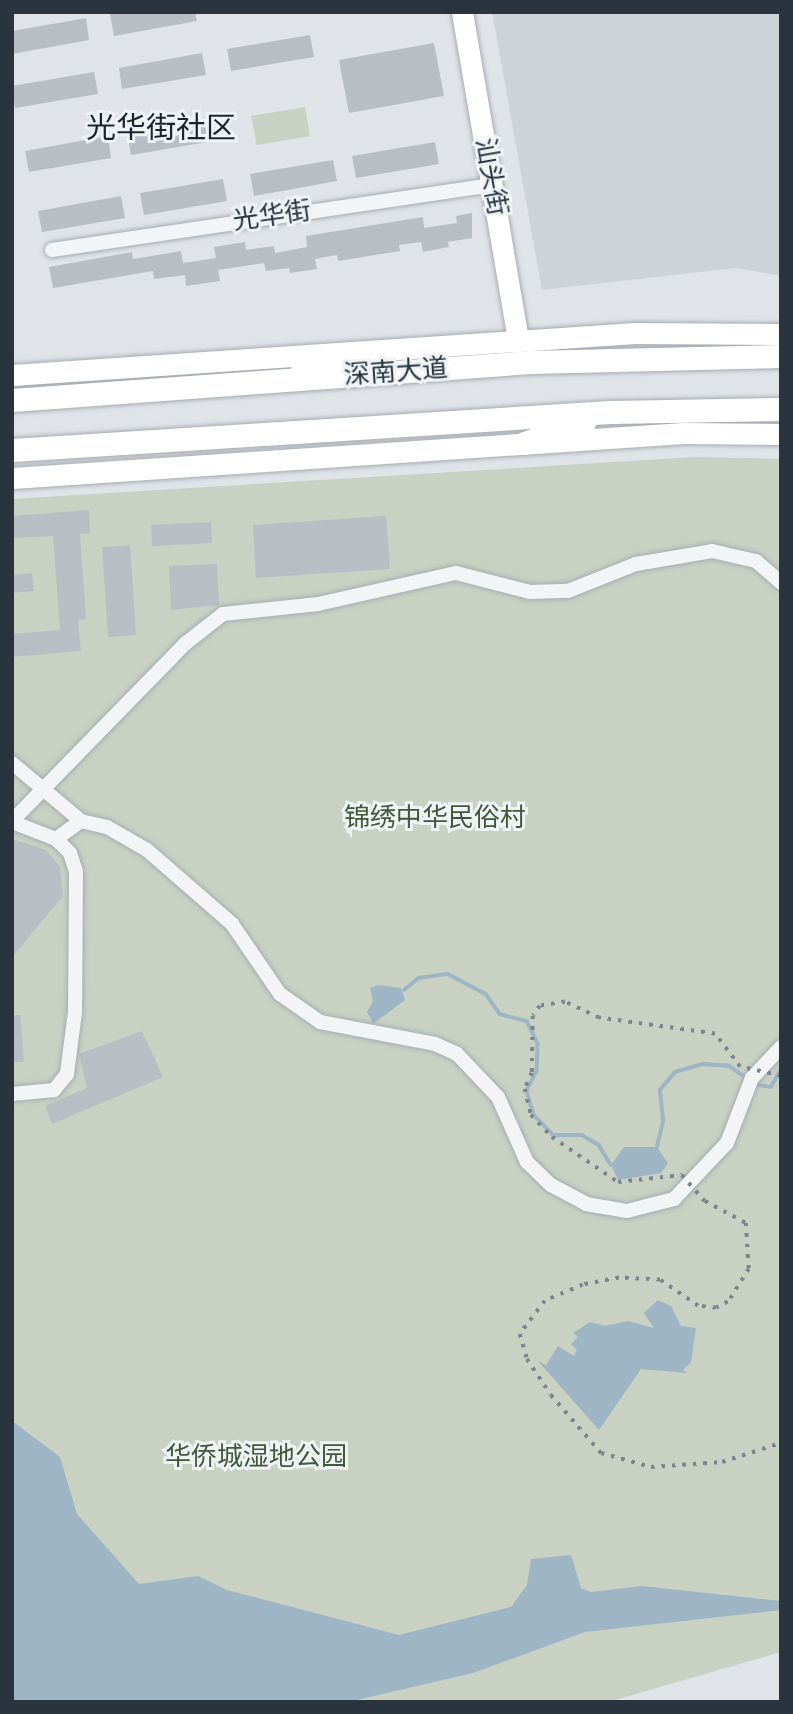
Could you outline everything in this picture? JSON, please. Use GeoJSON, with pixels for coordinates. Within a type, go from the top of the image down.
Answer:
{"type":"FeatureCollection","features":[{"type":"Feature","properties":{"kind":"main road","name":"汕头街"},"geometry":{"type":"LineString","coordinates":[[462,12],[518,341]]}},
{"type":"Feature","properties":{"kind":"main road"},"geometry":{"type":"LineString","coordinates":[[12,375],[635,333],[781,334]]}},
{"type":"Feature","properties":{"kind":"main road"},"geometry":{"type":"LineString","coordinates":[[264,383],[359,353]]}},
{"type":"Feature","properties":{"kind":"main road","name":"深南大道"},"geometry":{"type":"LineString","coordinates":[[12,400],[545,361],[781,356]]}},
{"type":"Feature","properties":{"kind":"main road","name":"深南大道"},"geometry":{"type":"LineString","coordinates":[[12,450],[610,412],[781,409]]}},
{"type":"Feature","properties":{"kind":"main road"},"geometry":{"type":"LineString","coordinates":[[524,443],[610,412]]}},
{"type":"Feature","properties":{"kind":"main road"},"geometry":{"type":"LineString","coordinates":[[12,478],[683,433],[781,434]]}},
{"type":"Feature","properties":{"kind":"street","name":"光华街"},"geometry":{"type":"LineString","coordinates":[[52,250],[492,185]]}},
{"type":"Feature","properties":{"kind":"street"},"geometry":{"type":"LineString","coordinates":[[12,1094],[54,1090],[66,1074],[75,1012],[76,872],[70,853],[56,839],[12,822],[44,793],[186,643],[223,614],[318,604],[456,573],[530,592],[568,591],[636,564],[712,551],[756,561],[781,583]]}},
{"type":"Feature","properties":{"kind":"street"},"geometry":{"type":"LineString","coordinates":[[12,764],[81,821],[136,842],[218,910],[268,981],[299,1010],[341,1028],[398,1035],[457,1054],[498,1097],[527,1162],[551,1185],[586,1204],[627,1211],[674,1199],[727,1143],[750,1082],[781,1047]]}},
{"type":"Feature","properties":{"kind":"street"},"geometry":{"type":"LineString","coordinates":[[56,839],[81,821]]}},
{"type":"Feature","properties":{"kind":"shaded area"},"geometry":{"type":"Polygon","coordinates":[[[492,12],[781,12],[781,276],[736,268],[542,290],[492,12]]]}},
{"type":"Feature","properties":{"kind":"green space"},"geometry":{"type":"Polygon","coordinates":[[[305,107],[310,136],[257,145],[251,116],[305,107]]]}},
{"type":"Feature","properties":{"kind":"green space","name":"锦绣中华民俗村"},"geometry":{"type":"Polygon","coordinates":[[[695,457],[781,459],[781,1652],[608,1702],[12,1702],[12,499],[695,457]]]}},
{"type":"Feature","properties":{"kind":"water"},"geometry":{"type":"Polygon","coordinates":[[[378,985],[401,988],[405,1000],[373,1024],[367,1012],[373,1001],[370,988],[378,985]]]}},
{"type":"Feature","properties":{"kind":"water"},"geometry":{"type":"Polygon","coordinates":[[[624,1147],[657,1147],[668,1163],[661,1173],[618,1180],[611,1165],[624,1147]]]}},
{"type":"Feature","properties":{"kind":"water"},"geometry":{"type":"Polygon","coordinates":[[[658,1300],[671,1306],[681,1326],[696,1328],[691,1362],[683,1370],[687,1373],[641,1369],[599,1430],[538,1361],[546,1365],[558,1346],[574,1356],[577,1350],[571,1344],[578,1337],[573,1333],[590,1322],[605,1326],[628,1321],[654,1328],[644,1313],[658,1300]]]}},
{"type":"Feature","properties":{"kind":"water"},"geometry":{"type":"Polygon","coordinates":[[[12,1421],[60,1457],[77,1514],[139,1584],[198,1576],[227,1590],[399,1635],[511,1607],[527,1585],[531,1559],[571,1555],[581,1588],[591,1592],[642,1586],[781,1601],[781,1610],[585,1632],[473,1673],[348,1702],[12,1702],[12,1421]]]}},
{"type":"Feature","properties":{"kind":"building"},"geometry":{"type":"Polygon","coordinates":[[[195,12],[197,21],[114,36],[110,14],[195,12]]]}},
{"type":"Feature","properties":{"kind":"building"},"geometry":{"type":"Polygon","coordinates":[[[86,18],[89,40],[12,54],[12,31],[86,18]]]}},
{"type":"Feature","properties":{"kind":"building"},"geometry":{"type":"Polygon","coordinates":[[[310,35],[314,57],[231,71],[227,49],[310,35]]]}},
{"type":"Feature","properties":{"kind":"building"},"geometry":{"type":"Polygon","coordinates":[[[434,43],[444,96],[349,113],[339,60],[434,43]]]}},
{"type":"Feature","properties":{"kind":"building"},"geometry":{"type":"Polygon","coordinates":[[[202,53],[206,75],[122,89],[119,68],[202,53]]]}},
{"type":"Feature","properties":{"kind":"building"},"geometry":{"type":"Polygon","coordinates":[[[94,72],[98,94],[15,108],[12,86],[94,72]]]}},
{"type":"Feature","properties":{"kind":"building"},"geometry":{"type":"Polygon","coordinates":[[[210,119],[213,141],[131,155],[127,133],[210,119]]]}},
{"type":"Feature","properties":{"kind":"building"},"geometry":{"type":"Polygon","coordinates":[[[108,136],[111,158],[29,172],[25,151],[108,136]]]}},
{"type":"Feature","properties":{"kind":"building"},"geometry":{"type":"Polygon","coordinates":[[[435,142],[439,164],[356,178],[352,156],[435,142]]]}},
{"type":"Feature","properties":{"kind":"building"},"geometry":{"type":"Polygon","coordinates":[[[333,160],[337,181],[254,196],[250,174],[333,160]]]}},
{"type":"Feature","properties":{"kind":"building"},"geometry":{"type":"Polygon","coordinates":[[[223,179],[227,201],[144,215],[140,193],[223,179]]]}},
{"type":"Feature","properties":{"kind":"building"},"geometry":{"type":"Polygon","coordinates":[[[121,196],[125,218],[42,232],[38,211],[121,196]]]}},
{"type":"Feature","properties":{"kind":"building"},"geometry":{"type":"Polygon","coordinates":[[[472,213],[472,238],[448,242],[449,247],[423,252],[421,242],[399,245],[400,251],[338,261],[337,255],[315,259],[317,269],[290,273],[289,268],[266,271],[264,263],[218,270],[220,281],[186,286],[185,275],[154,279],[153,271],[53,288],[49,267],[132,252],[133,259],[181,251],[183,263],[216,258],[214,247],[245,242],[246,250],[274,246],[275,253],[307,247],[306,236],[423,217],[424,228],[457,223],[456,216],[472,213]]]}},
{"type":"Feature","properties":{"kind":"building"},"geometry":{"type":"Polygon","coordinates":[[[89,510],[90,533],[80,534],[86,619],[78,620],[81,651],[12,657],[12,634],[60,630],[53,536],[12,538],[12,516],[89,510]]]}},
{"type":"Feature","properties":{"kind":"building"},"geometry":{"type":"Polygon","coordinates":[[[386,516],[390,569],[256,578],[253,525],[386,516]]]}},
{"type":"Feature","properties":{"kind":"building"},"geometry":{"type":"Polygon","coordinates":[[[211,522],[212,543],[152,546],[151,525],[211,522]]]}},
{"type":"Feature","properties":{"kind":"building"},"geometry":{"type":"Polygon","coordinates":[[[130,545],[136,635],[108,637],[102,547],[130,545]]]}},
{"type":"Feature","properties":{"kind":"building"},"geometry":{"type":"Polygon","coordinates":[[[217,564],[219,605],[171,610],[169,566],[217,564]]]}},
{"type":"Feature","properties":{"kind":"building"},"geometry":{"type":"Polygon","coordinates":[[[32,573],[34,591],[12,593],[12,575],[32,573]]]}},
{"type":"Feature","properties":{"kind":"building"},"geometry":{"type":"Polygon","coordinates":[[[12,839],[46,850],[60,867],[63,896],[12,957],[12,839]]]}},
{"type":"Feature","properties":{"kind":"building"},"geometry":{"type":"Polygon","coordinates":[[[12,1015],[20,1015],[24,1062],[12,1062],[12,1015]]]}},
{"type":"Feature","properties":{"kind":"building"},"geometry":{"type":"Polygon","coordinates":[[[142,1031],[163,1077],[52,1124],[45,1106],[87,1088],[79,1054],[142,1031]]]}},
{"type":"Feature","properties":{"kind":"waterway"},"geometry":{"type":"LineString","coordinates":[[404,990],[419,978],[448,974],[486,994],[500,1014],[527,1021],[538,1044],[537,1071],[527,1091],[534,1115],[553,1135],[582,1135],[599,1145],[611,1165]]}},
{"type":"Feature","properties":{"kind":"waterway"},"geometry":{"type":"LineString","coordinates":[[657,1147],[663,1120],[660,1090],[675,1072],[703,1064],[729,1066],[748,1079]]}},
{"type":"Feature","properties":{"kind":"waterway"},"geometry":{"type":"LineString","coordinates":[[753,1084],[771,1087],[781,1070]]}},
{"type":"Feature","properties":{"kind":"railway"},"geometry":{"type":"LineString","coordinates":[[781,1076],[740,1067],[715,1034],[599,1018],[565,1002],[540,1006],[533,1016],[532,1073],[525,1089],[531,1115],[552,1137],[618,1182],[682,1175],[705,1201],[746,1223],[749,1269],[728,1302],[716,1308],[698,1306],[660,1280],[619,1278],[583,1285],[545,1301],[520,1334],[527,1359],[551,1395],[601,1453],[651,1467],[722,1462],[781,1443]]}},
{"type":"Feature","properties":{"kind":"district","name":"光华街社区"},"geometry":{"type":"Point","coordinates":[161,129]}},
{"type":"Feature","properties":{"kind":"park label","name":"华侨城湿地公园"},"geometry":{"type":"Point","coordinates":[256,1458]}}]}
